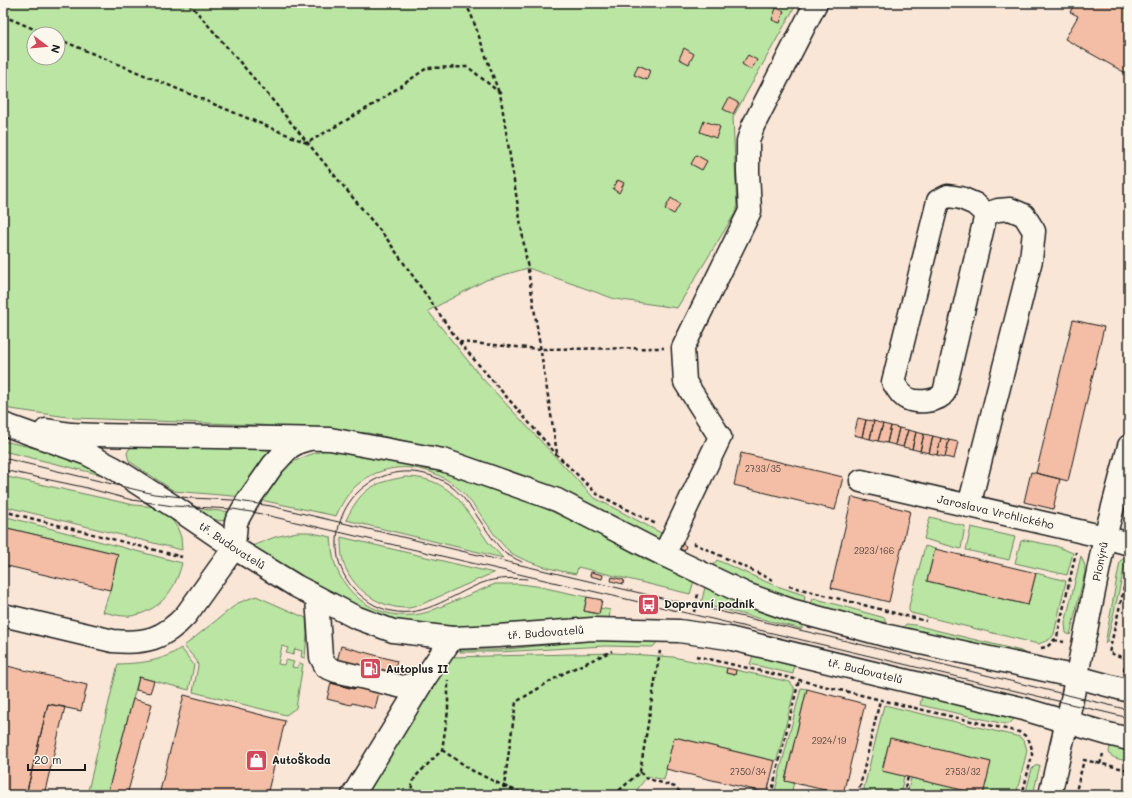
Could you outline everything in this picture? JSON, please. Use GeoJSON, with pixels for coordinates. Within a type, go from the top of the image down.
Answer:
{"type":"FeatureCollection","features":[{"type":"Feature","properties":{"kind":"street"},"geometry":{"type":"LineString","coordinates":[[664,555],[720,437],[685,382],[682,348],[750,211],[748,141],[753,126],[816,3]]}},
{"type":"Feature","properties":{"kind":"street"},"geometry":{"type":"LineString","coordinates":[[948,196],[961,198],[976,204],[986,214],[944,394],[942,397],[937,399],[923,402],[908,399],[900,393],[893,382],[938,201],[948,196]]}},
{"type":"Feature","properties":{"kind":"street"},"geometry":{"type":"LineString","coordinates":[[969,506],[1031,260],[1034,231],[1024,214],[1010,209],[998,210],[986,214]]}},
{"type":"Feature","properties":{"kind":"street","name":"tř. Budovatelů"},"geometry":{"type":"LineString","coordinates":[[3,424],[71,434],[330,439],[443,460],[557,500],[664,555],[746,594],[791,610],[884,635],[1076,677],[1129,692]]}},
{"type":"Feature","properties":{"kind":"street","name":"tř. Budovatelů"},"geometry":{"type":"LineString","coordinates":[[3,424],[87,454],[114,468],[234,548],[296,586],[355,617],[393,631],[452,638],[592,629],[679,631],[728,638],[1006,704],[1129,739]]}},
{"type":"Feature","properties":{"kind":"street"},"geometry":{"type":"LineString","coordinates":[[6,619],[113,640],[132,642],[152,639],[160,636],[178,624],[186,615],[234,548],[234,529],[236,522],[247,502],[273,466],[290,448],[299,442],[309,439]]}},
{"type":"Feature","properties":{"kind":"street","name":"Pionýrů"},"geometry":{"type":"LineString","coordinates":[[1050,795],[1067,722],[1105,537],[1129,446]]}},
{"type":"Feature","properties":{"kind":"street","name":"Jaroslava Vrchlického"},"geometry":{"type":"LineString","coordinates":[[861,481],[1105,537],[1129,544]]}},
{"type":"Feature","properties":{"kind":"street"},"geometry":{"type":"LineString","coordinates":[[317,598],[321,657],[326,667],[403,687],[423,681]]}},
{"type":"Feature","properties":{"kind":"street"},"geometry":{"type":"LineString","coordinates":[[353,795],[423,681],[452,638]]}},
{"type":"Feature","properties":{"kind":"path"},"geometry":{"type":"LineString","coordinates":[[189,3],[269,96],[387,239],[459,342],[557,455],[596,494],[713,553],[781,583]]}},
{"type":"Feature","properties":{"kind":"path"},"geometry":{"type":"LineString","coordinates":[[465,3],[471,14],[500,93],[557,455]]}},
{"type":"Feature","properties":{"kind":"path"},"geometry":{"type":"LineString","coordinates":[[3,16],[27,26]]}},
{"type":"Feature","properties":{"kind":"path"},"geometry":{"type":"LineString","coordinates":[[66,42],[308,143]]}},
{"type":"Feature","properties":{"kind":"path"},"geometry":{"type":"LineString","coordinates":[[308,143],[376,103],[427,68],[468,67],[500,93]]}},
{"type":"Feature","properties":{"kind":"path"},"geometry":{"type":"LineString","coordinates":[[459,342],[540,349],[682,348]]}},
{"type":"Feature","properties":{"kind":"path"},"geometry":{"type":"LineString","coordinates":[[3,511],[182,557]]}},
{"type":"Feature","properties":{"kind":"path"},"geometry":{"type":"LineString","coordinates":[[1038,648],[1047,647],[1057,637],[1077,550]]}},
{"type":"Feature","properties":{"kind":"path"},"geometry":{"type":"LineString","coordinates":[[1109,653],[1129,566]]}},
{"type":"Feature","properties":{"kind":"path"},"geometry":{"type":"LineString","coordinates":[[789,586],[933,623]]}},
{"type":"Feature","properties":{"kind":"path"},"geometry":{"type":"LineString","coordinates":[[693,614],[698,591]]}},
{"type":"Feature","properties":{"kind":"path"},"geometry":{"type":"LineString","coordinates":[[1054,640],[1066,643]]}},
{"type":"Feature","properties":{"kind":"path"},"geometry":{"type":"LineString","coordinates":[[497,795],[504,786],[516,702],[564,673],[614,650],[606,650]]}},
{"type":"Feature","properties":{"kind":"path"},"geometry":{"type":"LineString","coordinates":[[614,795],[640,772],[660,651],[664,651]]}},
{"type":"Feature","properties":{"kind":"path"},"geometry":{"type":"LineString","coordinates":[[1104,652],[1129,659]]}},
{"type":"Feature","properties":{"kind":"path"},"geometry":{"type":"LineString","coordinates":[[692,655],[1024,734],[1030,744],[1032,756],[1022,795]]}},
{"type":"Feature","properties":{"kind":"path"},"geometry":{"type":"LineString","coordinates":[[409,795],[415,777],[442,750],[448,711],[448,676]]}},
{"type":"Feature","properties":{"kind":"path"},"geometry":{"type":"LineString","coordinates":[[771,795],[799,680]]}},
{"type":"Feature","properties":{"kind":"path"},"geometry":{"type":"LineString","coordinates":[[858,795],[880,700]]}},
{"type":"Feature","properties":{"kind":"path"},"geometry":{"type":"LineString","coordinates":[[442,750],[472,771],[527,795]]}},
{"type":"Feature","properties":{"kind":"path"},"geometry":{"type":"LineString","coordinates":[[1075,795],[1084,760],[1129,770]]}},
{"type":"Feature","properties":{"kind":"path"},"geometry":{"type":"LineString","coordinates":[[640,772],[646,778],[674,787],[683,795]]}},
{"type":"Feature","properties":{"kind":"path"},"geometry":{"type":"LineString","coordinates":[[903,795],[908,777]]}},
{"type":"Feature","properties":{"kind":"path"},"geometry":{"type":"LineString","coordinates":[[958,795],[959,789]]}},
{"type":"Feature","properties":{"kind":"green space"},"geometry":{"type":"Polygon","coordinates":[[[3,3],[797,3],[733,117],[737,210],[677,308],[615,299],[528,268],[486,280],[428,311],[481,377],[593,497],[663,534],[666,545],[535,481],[496,466],[460,454],[368,433],[258,425],[75,418],[3,408],[3,3]]]}},
{"type":"Feature","properties":{"kind":"green space"},"geometry":{"type":"Polygon","coordinates":[[[3,441],[47,451],[73,459],[106,476],[3,451],[3,441]]]}},
{"type":"Feature","properties":{"kind":"green space"},"geometry":{"type":"Polygon","coordinates":[[[136,445],[266,449],[270,453],[244,497],[174,491],[129,461],[127,453],[129,449],[136,445]]]}},
{"type":"Feature","properties":{"kind":"green space"},"geometry":{"type":"Polygon","coordinates":[[[326,450],[378,456],[449,472],[510,493],[578,523],[646,560],[694,581],[690,594],[578,567],[576,574],[551,569],[524,560],[506,548],[465,495],[441,476],[427,471],[412,468],[397,468],[383,471],[369,477],[356,486],[350,493],[336,516],[256,499],[269,483],[288,465],[303,457],[326,450]]]}},
{"type":"Feature","properties":{"kind":"green space"},"geometry":{"type":"Polygon","coordinates":[[[3,476],[134,505],[158,507],[168,514],[177,527],[181,537],[182,550],[3,506],[3,476]]]}},
{"type":"Feature","properties":{"kind":"green space"},"geometry":{"type":"Polygon","coordinates":[[[405,477],[428,480],[448,490],[460,501],[488,542],[503,558],[346,520],[351,509],[369,489],[384,482],[405,477]]]}},
{"type":"Feature","properties":{"kind":"green space"},"geometry":{"type":"Polygon","coordinates":[[[199,509],[232,512],[226,520],[222,521],[211,518],[199,509]]]}},
{"type":"Feature","properties":{"kind":"green space"},"geometry":{"type":"Polygon","coordinates":[[[3,516],[182,563],[172,588],[156,606],[140,614],[130,616],[119,616],[103,612],[110,590],[118,554],[3,527],[3,516]]]}},
{"type":"Feature","properties":{"kind":"green space"},"geometry":{"type":"Polygon","coordinates":[[[930,517],[965,526],[961,549],[924,539],[930,517]]]}},
{"type":"Feature","properties":{"kind":"green space"},"geometry":{"type":"Polygon","coordinates":[[[971,527],[1015,537],[1009,560],[966,550],[971,527]]]}},
{"type":"Feature","properties":{"kind":"green space"},"geometry":{"type":"Polygon","coordinates":[[[297,532],[308,532],[331,537],[335,564],[341,578],[350,590],[360,599],[372,607],[385,612],[399,615],[413,615],[428,612],[495,584],[520,584],[587,597],[584,611],[599,614],[600,608],[610,610],[609,620],[431,628],[377,617],[295,574],[252,546],[275,537],[297,532]]]}},
{"type":"Feature","properties":{"kind":"green space"},"geometry":{"type":"Polygon","coordinates":[[[341,537],[494,573],[414,607],[408,608],[388,605],[369,596],[354,582],[343,561],[341,537]]]}},
{"type":"Feature","properties":{"kind":"green space"},"geometry":{"type":"Polygon","coordinates":[[[1025,540],[1056,546],[1073,553],[1067,575],[1015,563],[1021,541],[1025,540]]]}},
{"type":"Feature","properties":{"kind":"green space"},"geometry":{"type":"Polygon","coordinates":[[[925,546],[935,549],[927,581],[1028,605],[1036,573],[1066,581],[1053,636],[1038,644],[911,613],[909,611],[909,606],[925,546]]]}},
{"type":"Feature","properties":{"kind":"green space"},"geometry":{"type":"Polygon","coordinates":[[[1081,556],[1085,566],[1085,572],[1070,635],[1066,633],[1065,624],[1081,556]]]}},
{"type":"Feature","properties":{"kind":"green space"},"geometry":{"type":"Polygon","coordinates":[[[1127,556],[1107,642],[1105,644],[1120,561],[1127,556]]]}},
{"type":"Feature","properties":{"kind":"green space"},"geometry":{"type":"Polygon","coordinates":[[[717,560],[771,584],[804,595],[804,603],[766,591],[712,566],[717,560]]]}},
{"type":"Feature","properties":{"kind":"green space"},"geometry":{"type":"Polygon","coordinates":[[[705,587],[741,603],[802,625],[802,629],[701,604],[705,587]]]}},
{"type":"Feature","properties":{"kind":"green space"},"geometry":{"type":"Polygon","coordinates":[[[256,596],[306,618],[307,634],[305,658],[301,657],[302,651],[295,649],[293,655],[286,653],[288,648],[282,646],[278,664],[284,665],[286,660],[294,662],[292,667],[298,668],[299,663],[303,664],[296,708],[286,715],[193,692],[198,666],[197,661],[184,646],[238,603],[256,596]]]}},
{"type":"Feature","properties":{"kind":"green space"},"geometry":{"type":"Polygon","coordinates":[[[813,598],[885,618],[885,625],[811,605],[813,598]]]}},
{"type":"Feature","properties":{"kind":"green space"},"geometry":{"type":"Polygon","coordinates":[[[906,624],[1021,651],[1026,656],[901,629],[906,624]]]}},
{"type":"Feature","properties":{"kind":"green space"},"geometry":{"type":"Polygon","coordinates":[[[596,640],[658,641],[652,647],[604,646],[499,652],[460,652],[460,650],[498,650],[596,640]]]}},
{"type":"Feature","properties":{"kind":"green space"},"geometry":{"type":"Polygon","coordinates":[[[181,648],[194,665],[189,690],[139,677],[107,795],[87,795],[118,664],[151,661],[173,653],[181,648]]]}},
{"type":"Feature","properties":{"kind":"green space"},"geometry":{"type":"Polygon","coordinates":[[[614,653],[673,657],[727,668],[726,673],[735,675],[736,670],[790,682],[794,687],[794,692],[777,760],[775,761],[674,737],[664,780],[647,776],[633,795],[356,795],[450,657],[614,653]]]}},
{"type":"Feature","properties":{"kind":"green space"},"geometry":{"type":"Polygon","coordinates":[[[753,656],[794,666],[793,674],[750,664],[753,656]]]}},
{"type":"Feature","properties":{"kind":"green space"},"geometry":{"type":"Polygon","coordinates":[[[801,688],[807,689],[785,780],[794,782],[791,795],[774,795],[801,688]]]}},
{"type":"Feature","properties":{"kind":"green space"},"geometry":{"type":"Polygon","coordinates":[[[922,696],[1014,719],[1009,724],[1005,724],[920,705],[922,696]]]}},
{"type":"Feature","properties":{"kind":"green space"},"geometry":{"type":"Polygon","coordinates":[[[884,705],[1020,737],[1025,743],[1027,751],[1016,795],[962,795],[963,790],[991,762],[890,739],[882,770],[904,776],[900,795],[865,795],[864,788],[884,705]]]}},
{"type":"Feature","properties":{"kind":"green space"},"geometry":{"type":"Polygon","coordinates":[[[1111,743],[1129,746],[1129,761],[1118,759],[1110,754],[1109,751],[1111,743]]]}},
{"type":"Feature","properties":{"kind":"green space"},"geometry":{"type":"Polygon","coordinates":[[[1040,765],[1033,795],[1025,795],[1032,769],[1035,766],[1040,765]]]}},
{"type":"Feature","properties":{"kind":"green space"},"geometry":{"type":"Polygon","coordinates":[[[911,778],[957,788],[956,795],[907,795],[911,778]]]}},
{"type":"Feature","properties":{"kind":"building"},"geometry":{"type":"Polygon","coordinates":[[[1075,3],[1129,3],[1129,75],[1065,39],[1078,16],[1070,12],[1075,3]]]}},
{"type":"Feature","properties":{"kind":"building"},"geometry":{"type":"Polygon","coordinates":[[[776,8],[784,11],[780,23],[772,20],[776,8]]]}},
{"type":"Feature","properties":{"kind":"building"},"geometry":{"type":"Polygon","coordinates":[[[684,48],[694,54],[689,64],[679,59],[684,48]]]}},
{"type":"Feature","properties":{"kind":"building"},"geometry":{"type":"Polygon","coordinates":[[[748,55],[757,60],[751,70],[742,64],[748,55]]]}},
{"type":"Feature","properties":{"kind":"building"},"geometry":{"type":"Polygon","coordinates":[[[638,65],[650,70],[647,80],[634,75],[638,65]]]}},
{"type":"Feature","properties":{"kind":"building"},"geometry":{"type":"Polygon","coordinates":[[[729,98],[739,103],[733,114],[723,109],[729,98]]]}},
{"type":"Feature","properties":{"kind":"building"},"geometry":{"type":"Polygon","coordinates":[[[704,121],[717,124],[720,127],[716,138],[700,132],[704,121]]]}},
{"type":"Feature","properties":{"kind":"building"},"geometry":{"type":"Polygon","coordinates":[[[696,155],[707,161],[702,170],[691,164],[696,155]]]}},
{"type":"Feature","properties":{"kind":"building"},"geometry":{"type":"Polygon","coordinates":[[[618,180],[624,183],[619,193],[613,189],[618,180]]]}},
{"type":"Feature","properties":{"kind":"building"},"geometry":{"type":"Polygon","coordinates":[[[671,198],[680,204],[674,214],[665,209],[671,198]]]}},
{"type":"Feature","properties":{"kind":"building"},"geometry":{"type":"Polygon","coordinates":[[[1073,320],[1104,327],[1068,481],[1036,473],[1073,320]]]}},
{"type":"Feature","properties":{"kind":"building"},"geometry":{"type":"Polygon","coordinates":[[[858,418],[866,420],[862,437],[854,435],[858,418]]]}},
{"type":"Feature","properties":{"kind":"building"},"geometry":{"type":"Polygon","coordinates":[[[866,420],[874,421],[870,439],[862,437],[866,420]]]}},
{"type":"Feature","properties":{"kind":"building"},"geometry":{"type":"Polygon","coordinates":[[[874,421],[883,424],[878,441],[870,439],[874,421]]]}},
{"type":"Feature","properties":{"kind":"building"},"geometry":{"type":"Polygon","coordinates":[[[883,424],[891,426],[887,443],[878,441],[883,424]]]}},
{"type":"Feature","properties":{"kind":"building"},"geometry":{"type":"Polygon","coordinates":[[[891,426],[899,428],[895,445],[887,443],[891,426]]]}},
{"type":"Feature","properties":{"kind":"building"},"geometry":{"type":"Polygon","coordinates":[[[899,428],[908,430],[903,447],[895,445],[899,428]]]}},
{"type":"Feature","properties":{"kind":"building"},"geometry":{"type":"Polygon","coordinates":[[[908,430],[916,432],[912,449],[903,447],[908,430]]]}},
{"type":"Feature","properties":{"kind":"building"},"geometry":{"type":"Polygon","coordinates":[[[916,432],[924,434],[920,451],[912,449],[916,432]]]}},
{"type":"Feature","properties":{"kind":"building"},"geometry":{"type":"Polygon","coordinates":[[[924,434],[933,436],[929,453],[920,451],[924,434]]]}},
{"type":"Feature","properties":{"kind":"building"},"geometry":{"type":"Polygon","coordinates":[[[933,436],[941,438],[937,455],[929,453],[933,436]]]}},
{"type":"Feature","properties":{"kind":"building"},"geometry":{"type":"Polygon","coordinates":[[[941,438],[949,440],[945,457],[937,455],[941,438]]]}},
{"type":"Feature","properties":{"kind":"building"},"geometry":{"type":"Polygon","coordinates":[[[949,440],[958,442],[954,459],[945,457],[949,440]]]}},
{"type":"Feature","properties":{"kind":"building"},"geometry":{"type":"Polygon","coordinates":[[[741,453],[843,477],[835,510],[734,485],[741,453]]]}},
{"type":"Feature","properties":{"kind":"building"},"geometry":{"type":"Polygon","coordinates":[[[1031,472],[1060,479],[1053,509],[1024,502],[1031,472]]]}},
{"type":"Feature","properties":{"kind":"building"},"geometry":{"type":"Polygon","coordinates":[[[852,497],[910,511],[889,602],[831,588],[852,497]]]}},
{"type":"Feature","properties":{"kind":"building"},"geometry":{"type":"Polygon","coordinates":[[[3,527],[118,554],[110,590],[3,565],[3,527]]]}},
{"type":"Feature","properties":{"kind":"building"},"geometry":{"type":"Polygon","coordinates":[[[678,541],[686,546],[684,551],[675,546],[678,541]]]}},
{"type":"Feature","properties":{"kind":"building"},"geometry":{"type":"Polygon","coordinates":[[[935,549],[1036,573],[1028,605],[927,581],[935,549]]]}},
{"type":"Feature","properties":{"kind":"building"},"geometry":{"type":"Polygon","coordinates":[[[591,572],[603,575],[602,579],[590,576],[591,572]]]}},
{"type":"Feature","properties":{"kind":"building"},"geometry":{"type":"Polygon","coordinates":[[[612,577],[624,580],[623,584],[611,581],[612,577]]]}},
{"type":"Feature","properties":{"kind":"building"},"geometry":{"type":"Polygon","coordinates":[[[587,597],[602,600],[599,614],[584,611],[587,597]]]}},
{"type":"Feature","properties":{"kind":"building"},"geometry":{"type":"Polygon","coordinates":[[[341,646],[397,661],[388,694],[355,686],[354,689],[331,683],[341,646]]]}},
{"type":"Feature","properties":{"kind":"building"},"geometry":{"type":"Polygon","coordinates":[[[3,665],[87,685],[81,711],[48,704],[26,795],[3,795],[3,665]]]}},
{"type":"Feature","properties":{"kind":"building"},"geometry":{"type":"Polygon","coordinates":[[[727,668],[736,670],[735,675],[726,673],[727,668]]]}},
{"type":"Feature","properties":{"kind":"building"},"geometry":{"type":"Polygon","coordinates":[[[139,677],[154,681],[150,693],[136,690],[139,677]]]}},
{"type":"Feature","properties":{"kind":"building"},"geometry":{"type":"Polygon","coordinates":[[[331,683],[354,689],[355,686],[379,692],[375,709],[327,699],[331,683]]]}},
{"type":"Feature","properties":{"kind":"building"},"geometry":{"type":"Polygon","coordinates":[[[807,689],[865,704],[843,794],[785,781],[807,689]]]}},
{"type":"Feature","properties":{"kind":"building"},"geometry":{"type":"Polygon","coordinates":[[[184,695],[285,721],[267,795],[159,795],[184,695]]]}},
{"type":"Feature","properties":{"kind":"building"},"geometry":{"type":"Polygon","coordinates":[[[133,699],[152,704],[127,795],[107,795],[133,699]]]}},
{"type":"Feature","properties":{"kind":"building"},"geometry":{"type":"Polygon","coordinates":[[[48,704],[65,707],[44,795],[26,795],[48,704]]]}},
{"type":"Feature","properties":{"kind":"building"},"geometry":{"type":"Polygon","coordinates":[[[674,737],[775,761],[767,793],[666,769],[674,737]]]}},
{"type":"Feature","properties":{"kind":"building"},"geometry":{"type":"Polygon","coordinates":[[[890,738],[991,762],[983,795],[882,771],[890,738]]]}},
{"type":"Feature","properties":{"kind":"tram line"},"geometry":{"type":"LineString","coordinates":[[3,458],[154,494],[232,500],[271,506],[834,638],[1129,710]]}},
{"type":"Feature","properties":{"kind":"tram line"},"geometry":{"type":"LineString","coordinates":[[3,470],[83,487],[132,500],[173,506],[233,509],[257,513],[1129,718]]}},
{"type":"Feature","properties":{"kind":"tram line"},"geometry":{"type":"LineString","coordinates":[[522,562],[506,554],[501,549],[470,506],[456,490],[448,484],[429,475],[409,472],[390,474],[373,481],[358,492],[346,507],[339,525],[337,552],[339,563],[346,579],[361,596],[385,610],[404,612],[416,611],[429,608],[476,585],[488,581],[507,578],[527,579]]}},
{"type":"Feature","properties":{"kind":"place","name":"Dopravní podnik"},"geometry":{"type":"Point","coordinates":[648,604]}},
{"type":"Feature","properties":{"kind":"place","name":"Autoplus II"},"geometry":{"type":"Point","coordinates":[370,669]}},
{"type":"Feature","properties":{"kind":"place","name":"AutoŠkoda"},"geometry":{"type":"Point","coordinates":[256,760]}}]}
